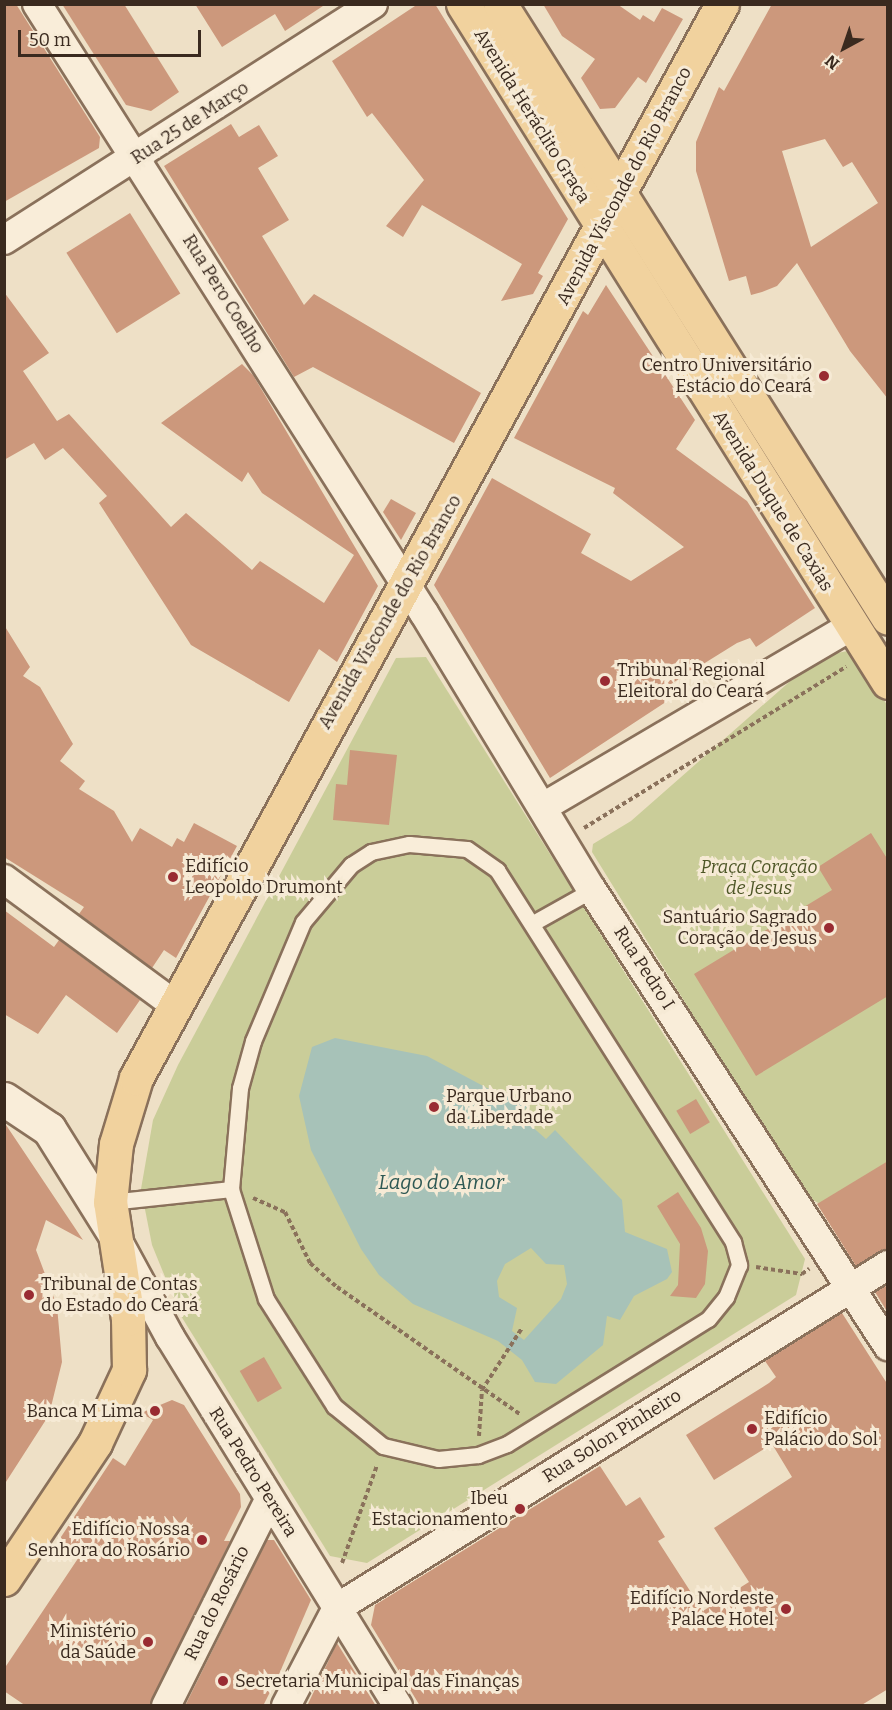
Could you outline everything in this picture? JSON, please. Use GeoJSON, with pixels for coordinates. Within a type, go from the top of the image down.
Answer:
{"type":"FeatureCollection","features":[{"type":"Feature","properties":{"kind":"main road","name":"Avenida Heráclito Graça"},"geometry":{"type":"LineString","coordinates":[[463,4],[600,228]]}},
{"type":"Feature","properties":{"kind":"main road","name":"Avenida Heráclito Graça"},"geometry":{"type":"LineString","coordinates":[[500,4],[619,193]]}},
{"type":"Feature","properties":{"kind":"main road","name":"Avenida Visconde do Rio Branco"},"geometry":{"type":"LineString","coordinates":[[4,1579],[95,1443],[129,1370],[129,1329],[110,1202],[122,1116],[174,1005],[406,585],[722,4]]}},
{"type":"Feature","properties":{"kind":"main road","name":"Avenida Duque de Caxias"},"geometry":{"type":"LineString","coordinates":[[619,193],[884,603]]}},
{"type":"Feature","properties":{"kind":"main road","name":"Avenida Duque de Caxias"},"geometry":{"type":"LineString","coordinates":[[600,228],[888,682]]}},
{"type":"Feature","properties":{"kind":"main road"},"geometry":{"type":"LineString","coordinates":[[861,639],[884,603]]}},
{"type":"Feature","properties":{"kind":"main road"},"geometry":{"type":"LineString","coordinates":[[4,1099],[49,1129],[115,1235]]}},
{"type":"Feature","properties":{"kind":"street","name":"Rua Pero Coelho"},"geometry":{"type":"LineString","coordinates":[[38,4],[406,585]]}},
{"type":"Feature","properties":{"kind":"street","name":"Rua 25 de Março"},"geometry":{"type":"LineString","coordinates":[[4,240],[374,4]]}},
{"type":"Feature","properties":{"kind":"street","name":"Rua Pedro I"},"geometry":{"type":"LineString","coordinates":[[406,585],[592,890],[852,1288],[888,1347]]}},
{"type":"Feature","properties":{"kind":"street"},"geometry":{"type":"LineString","coordinates":[[543,807],[861,639]]}},
{"type":"Feature","properties":{"kind":"street"},"geometry":{"type":"LineString","coordinates":[[4,879],[174,1005]]}},
{"type":"Feature","properties":{"kind":"street","name":"Rua Pedro Pereira"},"geometry":{"type":"LineString","coordinates":[[115,1235],[269,1500],[398,1706]]}},
{"type":"Feature","properties":{"kind":"street","name":"Rua Solon Pinheiro"},"geometry":{"type":"LineString","coordinates":[[337,1608],[888,1265]]}},
{"type":"Feature","properties":{"kind":"street","name":"Rua do Rosário"},"geometry":{"type":"LineString","coordinates":[[166,1706],[269,1500]]}},
{"type":"Feature","properties":{"kind":"street"},"geometry":{"type":"LineString","coordinates":[[286,1706],[337,1608]]}},
{"type":"Feature","properties":{"kind":"lane"},"geometry":{"type":"LineString","coordinates":[[409,844],[467,849],[497,870],[533,923],[733,1242],[739,1264],[726,1297],[708,1319],[534,1428],[478,1455],[429,1458],[383,1446],[334,1406],[280,1325],[255,1275],[231,1189],[235,1113],[253,1041],[303,922],[351,865],[371,852],[409,844]]}},
{"type":"Feature","properties":{"kind":"lane"},"geometry":{"type":"LineString","coordinates":[[533,923],[592,890]]}},
{"type":"Feature","properties":{"kind":"lane"},"geometry":{"type":"LineString","coordinates":[[110,1202],[231,1189]]}},
{"type":"Feature","properties":{"kind":"path"},"geometry":{"type":"LineString","coordinates":[[563,841],[861,639]]}},
{"type":"Feature","properties":{"kind":"path"},"geometry":{"type":"LineString","coordinates":[[231,1189],[285,1212],[310,1263],[415,1346],[482,1390],[512,1405],[534,1428]]}},
{"type":"Feature","properties":{"kind":"path"},"geometry":{"type":"LineString","coordinates":[[739,1264],[802,1274],[818,1264]]}},
{"type":"Feature","properties":{"kind":"path"},"geometry":{"type":"LineString","coordinates":[[478,1455],[482,1390],[522,1328]]}},
{"type":"Feature","properties":{"kind":"path"},"geometry":{"type":"LineString","coordinates":[[342,1563],[383,1446]]}},
{"type":"Feature","properties":{"kind":"green space","name":"Praça Coração de Jesus"},"geometry":{"type":"Polygon","coordinates":[[[853,650],[887,705],[887,1166],[822,1205],[804,1195],[592,852],[593,844],[631,821],[796,676],[832,654],[853,650]]]}},
{"type":"Feature","properties":{"kind":"green space","name":"Parque Urbano da Liberdade"},"geometry":{"type":"Polygon","coordinates":[[[426,657],[805,1259],[796,1295],[367,1563],[330,1556],[181,1316],[152,1245],[141,1189],[153,1120],[178,1065],[396,658],[426,657]]]}},
{"type":"Feature","properties":{"kind":"water","name":"Lago do Amor"},"geometry":{"type":"Polygon","coordinates":[[[335,1038],[427,1056],[487,1088],[530,1103],[520,1116],[546,1139],[555,1130],[622,1200],[625,1232],[667,1249],[672,1272],[667,1279],[634,1296],[620,1320],[607,1316],[603,1345],[556,1384],[535,1382],[522,1360],[498,1341],[413,1304],[379,1275],[361,1249],[311,1150],[299,1096],[312,1047],[335,1038]],[[531,1248],[505,1264],[497,1281],[499,1297],[517,1308],[512,1331],[524,1340],[561,1299],[567,1284],[564,1265],[546,1264],[531,1248]]]}},
{"type":"Feature","properties":{"kind":"building"},"geometry":{"type":"Polygon","coordinates":[[[4,4],[16,4],[100,137],[99,148],[4,202],[4,4]]]}},
{"type":"Feature","properties":{"kind":"building"},"geometry":{"type":"Polygon","coordinates":[[[62,4],[124,4],[179,92],[151,111],[126,105],[62,4]]]}},
{"type":"Feature","properties":{"kind":"building"},"geometry":{"type":"Polygon","coordinates":[[[195,4],[326,4],[285,31],[275,14],[222,47],[195,4]]]}},
{"type":"Feature","properties":{"kind":"building"},"geometry":{"type":"Polygon","coordinates":[[[418,4],[435,4],[568,219],[538,273],[543,276],[533,294],[501,301],[522,264],[422,205],[403,237],[386,226],[424,180],[372,113],[367,117],[332,61],[418,4]]]}},
{"type":"Feature","properties":{"kind":"building"},"geometry":{"type":"Polygon","coordinates":[[[543,4],[617,4],[640,20],[643,15],[654,22],[662,8],[683,19],[646,83],[638,77],[615,108],[600,109],[581,78],[595,59],[562,36],[543,4]]]}},
{"type":"Feature","properties":{"kind":"building"},"geometry":{"type":"Polygon","coordinates":[[[772,4],[888,4],[888,399],[850,351],[797,263],[777,286],[751,295],[746,276],[729,281],[696,171],[696,142],[719,87],[724,91],[772,4]],[[825,139],[782,151],[811,247],[878,203],[852,162],[843,167],[825,139]]]}},
{"type":"Feature","properties":{"kind":"building"},"geometry":{"type":"Polygon","coordinates":[[[231,124],[239,137],[259,125],[278,156],[258,168],[289,220],[262,236],[304,305],[314,294],[481,393],[454,443],[313,367],[294,377],[164,166],[231,124]]]}},
{"type":"Feature","properties":{"kind":"building"},"geometry":{"type":"Polygon","coordinates":[[[130,213],[180,294],[117,333],[66,253],[130,213]]]}},
{"type":"Feature","properties":{"kind":"building"},"geometry":{"type":"Polygon","coordinates":[[[606,285],[695,420],[676,449],[747,501],[815,608],[756,647],[750,638],[737,643],[671,684],[678,694],[550,778],[434,585],[492,478],[591,534],[581,553],[631,581],[684,547],[613,493],[615,488],[514,438],[583,311],[588,315],[606,285]]]}},
{"type":"Feature","properties":{"kind":"building"},"geometry":{"type":"Polygon","coordinates":[[[4,292],[49,353],[23,371],[57,421],[69,414],[171,527],[186,513],[252,570],[260,561],[324,603],[354,555],[262,493],[248,472],[242,482],[161,423],[242,364],[253,375],[378,586],[337,662],[319,649],[289,702],[191,645],[99,503],[107,496],[63,448],[45,460],[34,443],[4,460],[4,292]]]}},
{"type":"Feature","properties":{"kind":"building"},"geometry":{"type":"Polygon","coordinates":[[[391,499],[416,513],[401,540],[383,512],[391,499]]]}},
{"type":"Feature","properties":{"kind":"building"},"geometry":{"type":"Polygon","coordinates":[[[4,625],[30,667],[23,676],[40,687],[73,744],[60,761],[85,781],[79,789],[114,811],[132,842],[140,828],[172,847],[177,838],[184,842],[194,823],[237,846],[176,958],[164,950],[152,968],[79,914],[84,907],[4,857],[4,625]]]}},
{"type":"Feature","properties":{"kind":"building"},"geometry":{"type":"Polygon","coordinates":[[[350,750],[397,755],[389,825],[333,820],[336,784],[347,785],[350,750]]]}},
{"type":"Feature","properties":{"kind":"building","name":"Santuário Sagrado Coração de Jesus"},"geometry":{"type":"Polygon","coordinates":[[[871,833],[888,860],[888,996],[756,1076],[694,974],[832,890],[818,867],[871,833]]]}},
{"type":"Feature","properties":{"kind":"building"},"geometry":{"type":"Polygon","coordinates":[[[4,910],[54,947],[59,940],[140,1000],[117,1033],[66,995],[38,1034],[4,1014],[4,910]]]}},
{"type":"Feature","properties":{"kind":"building"},"geometry":{"type":"Polygon","coordinates":[[[696,1099],[710,1122],[690,1134],[676,1111],[696,1099]]]}},
{"type":"Feature","properties":{"kind":"building","name":"Tribunal de Contas do Estado do Ceará"},"geometry":{"type":"Polygon","coordinates":[[[4,1122],[83,1240],[46,1220],[36,1250],[57,1306],[62,1362],[49,1415],[4,1485],[4,1122]]]}},
{"type":"Feature","properties":{"kind":"building"},"geometry":{"type":"Polygon","coordinates":[[[888,1161],[888,1249],[856,1266],[817,1204],[888,1161]]]}},
{"type":"Feature","properties":{"kind":"building"},"geometry":{"type":"Polygon","coordinates":[[[678,1192],[701,1228],[708,1251],[705,1284],[696,1298],[670,1296],[678,1285],[680,1244],[657,1206],[678,1192]]]}},
{"type":"Feature","properties":{"kind":"building"},"geometry":{"type":"Polygon","coordinates":[[[888,1285],[888,1313],[875,1292],[888,1285]]]}},
{"type":"Feature","properties":{"kind":"building"},"geometry":{"type":"Polygon","coordinates":[[[842,1313],[888,1385],[888,1689],[860,1706],[420,1706],[371,1625],[375,1605],[600,1466],[626,1506],[640,1497],[665,1537],[658,1541],[703,1611],[749,1582],[714,1528],[792,1477],[772,1444],[714,1480],[686,1435],[769,1383],[776,1377],[765,1361],[842,1313]]]}},
{"type":"Feature","properties":{"kind":"building"},"geometry":{"type":"Polygon","coordinates":[[[264,1357],[282,1388],[258,1402],[240,1371],[264,1357]]]}},
{"type":"Feature","properties":{"kind":"building"},"geometry":{"type":"Polygon","coordinates":[[[172,1400],[184,1405],[240,1494],[241,1507],[224,1541],[230,1541],[150,1706],[26,1706],[4,1691],[4,1669],[79,1557],[57,1543],[113,1458],[125,1466],[153,1420],[141,1413],[172,1400]]]}},
{"type":"Feature","properties":{"kind":"building"},"geometry":{"type":"Polygon","coordinates":[[[267,1540],[274,1540],[311,1600],[280,1672],[263,1706],[185,1706],[267,1540]]]}},
{"type":"Feature","properties":{"kind":"building"},"geometry":{"type":"Polygon","coordinates":[[[337,1643],[376,1706],[307,1706],[337,1643]]]}},
{"type":"Feature","properties":{"kind":"place","name":"Centro Universitário Estácio do Ceará"},"geometry":{"type":"Point","coordinates":[824,376]}},
{"type":"Feature","properties":{"kind":"place","name":"Tribunal Regional Eleitoral do Ceará"},"geometry":{"type":"Point","coordinates":[605,681]}},
{"type":"Feature","properties":{"kind":"place","name":"Edifício Leopoldo Drumont"},"geometry":{"type":"Point","coordinates":[173,877]}},
{"type":"Feature","properties":{"kind":"place","name":"Santuário Sagrado Coração de Jesus"},"geometry":{"type":"Point","coordinates":[829,928]}},
{"type":"Feature","properties":{"kind":"place","name":"Parque Urbano da Liberdade"},"geometry":{"type":"Point","coordinates":[434,1107]}},
{"type":"Feature","properties":{"kind":"place","name":"Tribunal de Contas do Estado do Ceará"},"geometry":{"type":"Point","coordinates":[29,1295]}},
{"type":"Feature","properties":{"kind":"place","name":"Banca M Lima"},"geometry":{"type":"Point","coordinates":[155,1411]}},
{"type":"Feature","properties":{"kind":"place","name":"Edifício Palácio do Sol"},"geometry":{"type":"Point","coordinates":[752,1429]}},
{"type":"Feature","properties":{"kind":"place","name":"Ibeu Estacionamento"},"geometry":{"type":"Point","coordinates":[520,1509]}},
{"type":"Feature","properties":{"kind":"place","name":"Edifício Nossa Senhora do Rosário"},"geometry":{"type":"Point","coordinates":[202,1540]}},
{"type":"Feature","properties":{"kind":"place","name":"Edifício Nordeste Palace Hotel"},"geometry":{"type":"Point","coordinates":[786,1609]}},
{"type":"Feature","properties":{"kind":"place","name":"Ministério da Saúde"},"geometry":{"type":"Point","coordinates":[148,1642]}},
{"type":"Feature","properties":{"kind":"place","name":"Secretaria Municipal das Finanças"},"geometry":{"type":"Point","coordinates":[223,1681]}}]}
